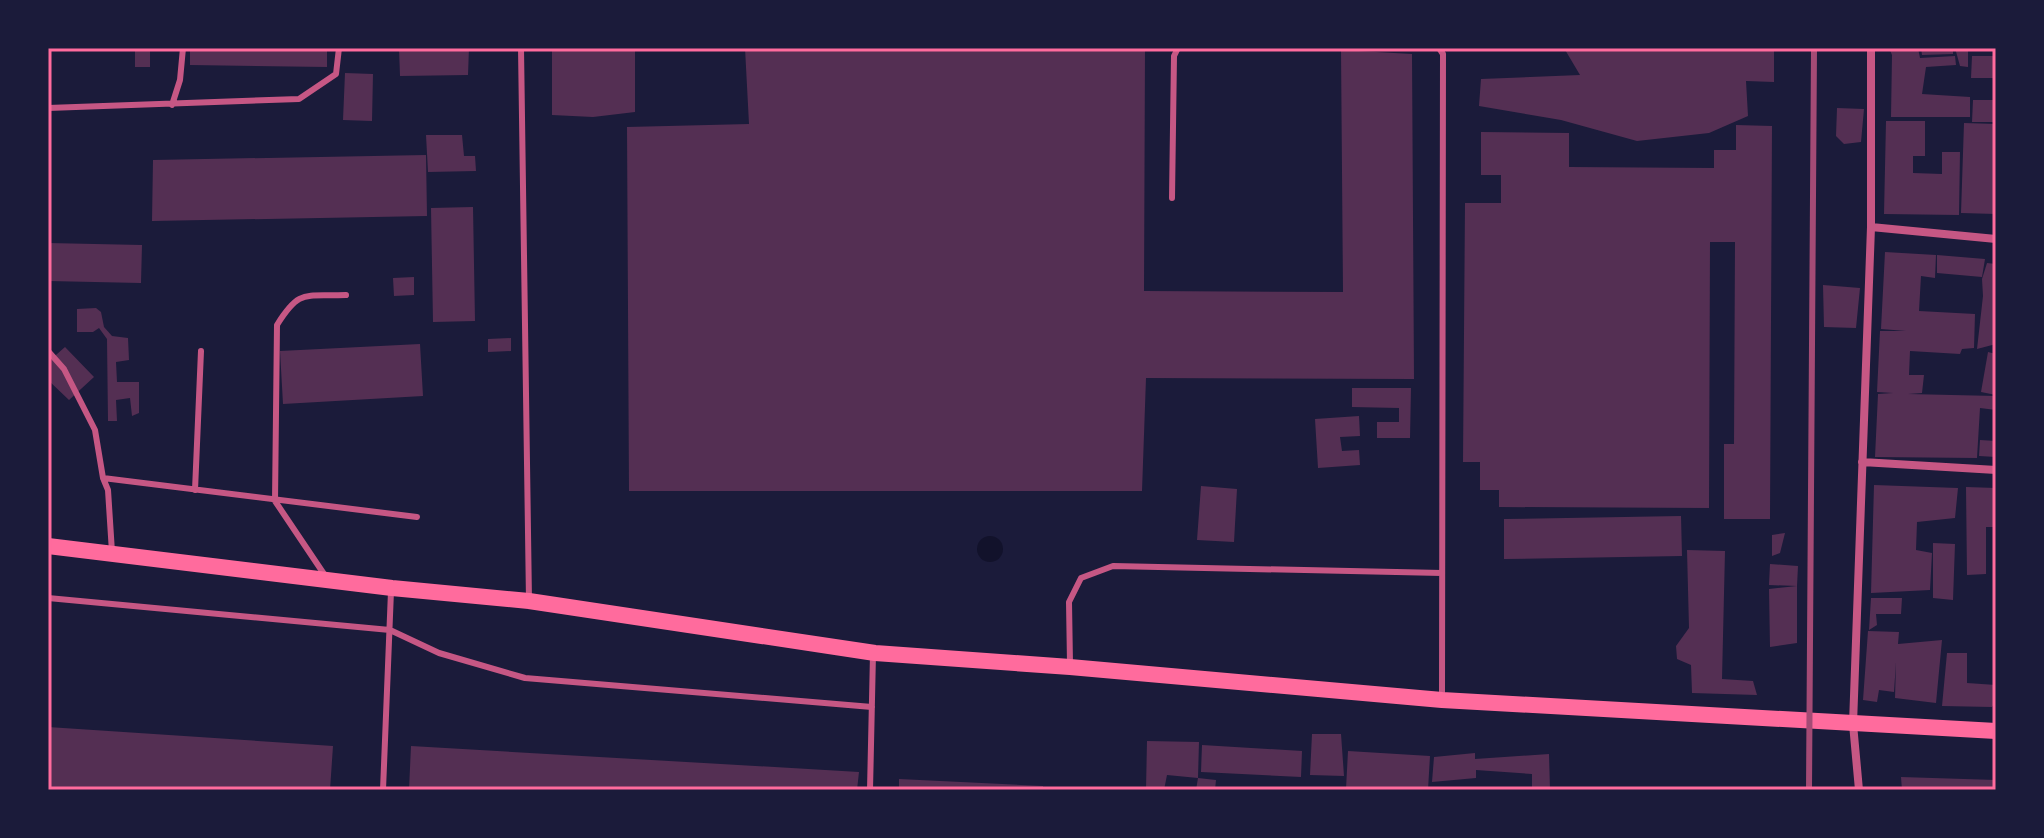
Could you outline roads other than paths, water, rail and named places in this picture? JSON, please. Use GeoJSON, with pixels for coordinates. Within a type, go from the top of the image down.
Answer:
{"type":"FeatureCollection","features":[{"type":"Feature","properties":{"kind":"main road"},"geometry":{"type":"LineString","coordinates":[[48,546],[392,588],[529,601],[873,653],[1442,700],[1996,731]]}},
{"type":"Feature","properties":{"kind":"street"},"geometry":{"type":"LineString","coordinates":[[1859,790],[1853,724],[1871,227],[1871,48]]}},
{"type":"Feature","properties":{"kind":"street"},"geometry":{"type":"LineString","coordinates":[[1871,227],[1996,239]]}},
{"type":"Feature","properties":{"kind":"street"},"geometry":{"type":"LineString","coordinates":[[1862,462],[1996,470]]}},
{"type":"Feature","properties":{"kind":"lane"},"geometry":{"type":"LineString","coordinates":[[172,105],[180,80],[183,48]]}},
{"type":"Feature","properties":{"kind":"lane"},"geometry":{"type":"LineString","coordinates":[[48,108],[299,99],[336,74],[339,48]]}},
{"type":"Feature","properties":{"kind":"lane"},"geometry":{"type":"LineString","coordinates":[[521,48],[529,601]]}},
{"type":"Feature","properties":{"kind":"lane"},"geometry":{"type":"LineString","coordinates":[[1172,198],[1174,56],[1178,48]]}},
{"type":"Feature","properties":{"kind":"lane"},"geometry":{"type":"LineString","coordinates":[[1439,48],[1443,54],[1442,700]]}},
{"type":"Feature","properties":{"kind":"lane"},"geometry":{"type":"LineString","coordinates":[[328,580],[275,501],[277,325],[291,303],[300,297],[346,295]]}},
{"type":"Feature","properties":{"kind":"lane"},"geometry":{"type":"LineString","coordinates":[[48,351],[64,369],[95,430],[108,490],[112,555]]}},
{"type":"Feature","properties":{"kind":"lane"},"geometry":{"type":"LineString","coordinates":[[195,490],[201,351]]}},
{"type":"Feature","properties":{"kind":"lane"},"geometry":{"type":"LineString","coordinates":[[103,478],[417,517]]}},
{"type":"Feature","properties":{"kind":"lane"},"geometry":{"type":"LineString","coordinates":[[1070,667],[1069,602],[1081,578],[1113,566],[1442,573]]}},
{"type":"Feature","properties":{"kind":"lane"},"geometry":{"type":"LineString","coordinates":[[383,790],[392,588]]}},
{"type":"Feature","properties":{"kind":"lane"},"geometry":{"type":"LineString","coordinates":[[48,598],[390,630],[439,653],[525,678],[872,707]]}},
{"type":"Feature","properties":{"kind":"lane"},"geometry":{"type":"LineString","coordinates":[[870,790],[873,653]]}},
{"type":"Feature","properties":{"kind":"railway"},"geometry":{"type":"LineString","coordinates":[[1809,790],[1814,48]]}}]}
